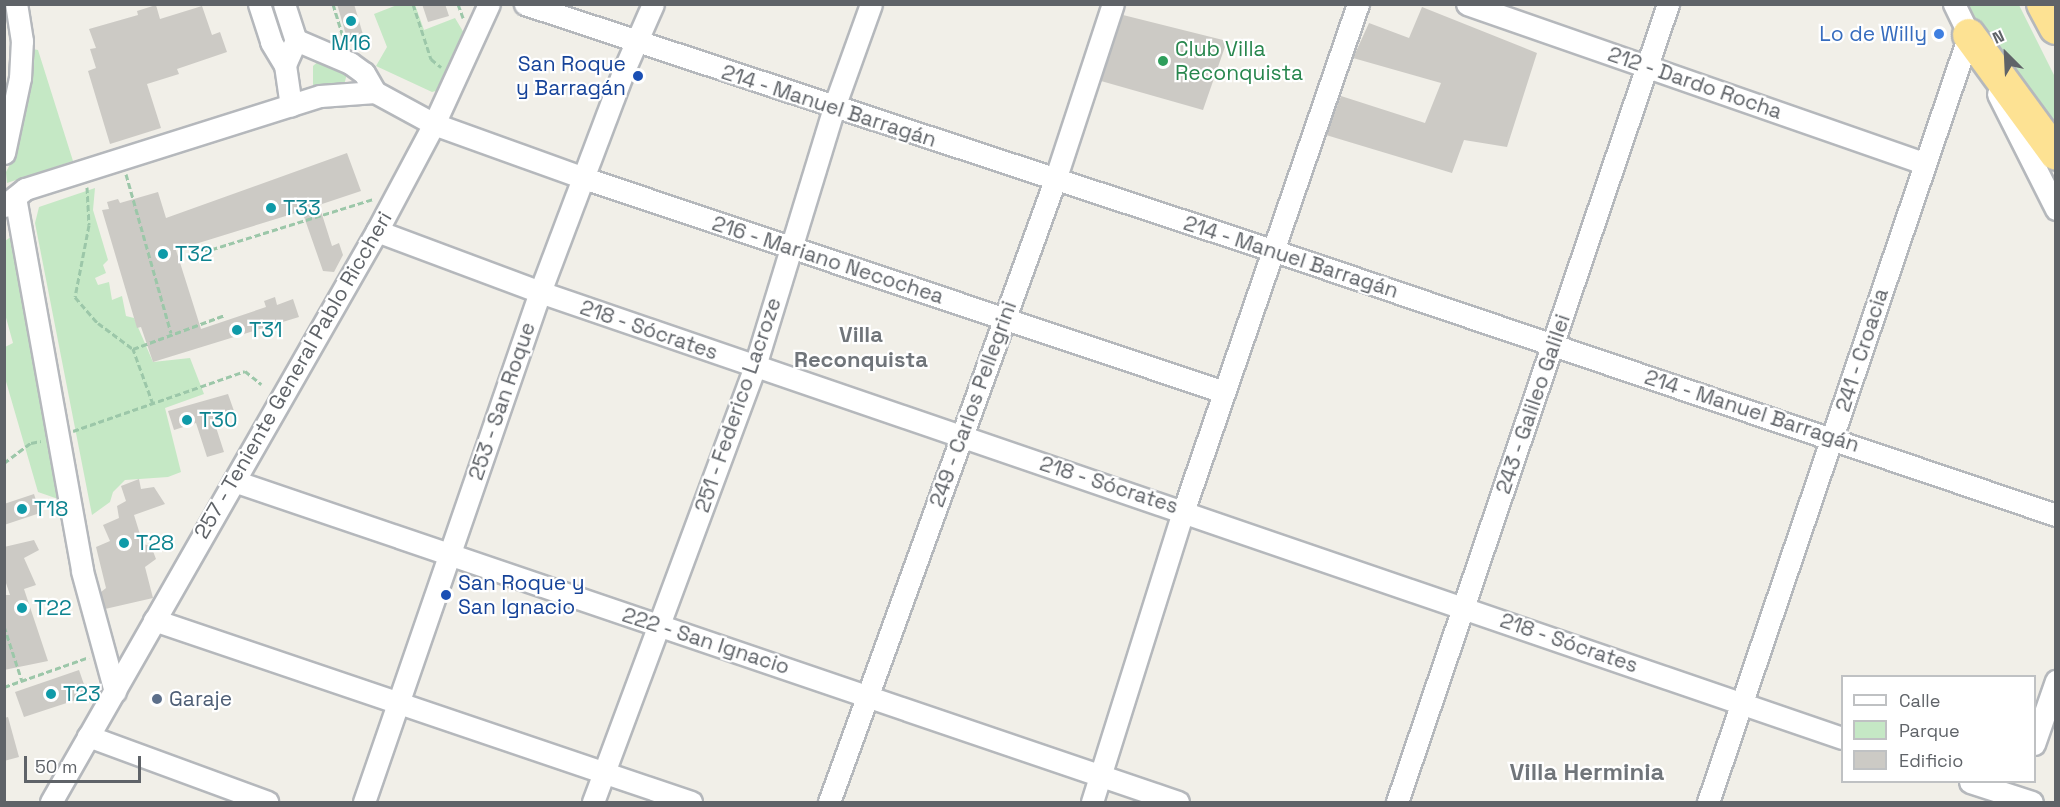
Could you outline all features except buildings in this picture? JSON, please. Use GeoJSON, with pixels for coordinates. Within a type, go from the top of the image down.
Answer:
{"type":"FeatureCollection","features":[{"type":"Feature","properties":{"kind":"highway"},"geometry":{"type":"LineString","coordinates":[[2043,4],[2055,28]]}},
{"type":"Feature","properties":{"kind":"highway"},"geometry":{"type":"LineString","coordinates":[[1969,34],[2055,154]]}},
{"type":"Feature","properties":{"kind":"street"},"geometry":{"type":"LineString","coordinates":[[4,153],[8,100],[20,78],[21,50],[16,4]]}},
{"type":"Feature","properties":{"kind":"street"},"geometry":{"type":"LineString","coordinates":[[259,4],[271,42],[285,65],[291,106]]}},
{"type":"Feature","properties":{"kind":"street"},"geometry":{"type":"LineString","coordinates":[[284,4],[296,40],[285,65]]}},
{"type":"Feature","properties":{"kind":"street","name":"257 - Teniente General Pablo Riccheri"},"geometry":{"type":"LineString","coordinates":[[51,802],[377,231],[434,124],[489,4]]}},
{"type":"Feature","properties":{"kind":"street","name":"214 - Manuel Barragán"},"geometry":{"type":"LineString","coordinates":[[525,4],[1272,250],[1553,346],[1834,437],[2055,515]]}},
{"type":"Feature","properties":{"kind":"street","name":"253 - San Roque"},"geometry":{"type":"LineString","coordinates":[[364,802],[540,292],[653,4]]}},
{"type":"Feature","properties":{"kind":"street","name":"251 - Federico Lacroze"},"geometry":{"type":"LineString","coordinates":[[593,802],[755,366],[834,107],[871,4]]}},
{"type":"Feature","properties":{"kind":"street","name":"249 - Carlos Pellegrini"},"geometry":{"type":"LineString","coordinates":[[830,802],[960,436],[1055,180],[1113,4]]}},
{"type":"Feature","properties":{"kind":"street"},"geometry":{"type":"LineString","coordinates":[[1092,802],[1184,509],[1358,4]]}},
{"type":"Feature","properties":{"kind":"street","name":"212 - Dardo Rocha"},"geometry":{"type":"LineString","coordinates":[[1467,4],[1923,163]]}},
{"type":"Feature","properties":{"kind":"street","name":"243 - Galileo Galilei"},"geometry":{"type":"LineString","coordinates":[[1397,802],[1668,4]]}},
{"type":"Feature","properties":{"kind":"street"},"geometry":{"type":"LineString","coordinates":[[1954,4],[2055,209]]}},
{"type":"Feature","properties":{"kind":"street","name":"241 - Croacia"},"geometry":{"type":"LineString","coordinates":[[1708,802],[1834,437],[1923,163],[1969,34]]}},
{"type":"Feature","properties":{"kind":"street"},"geometry":{"type":"LineString","coordinates":[[296,40],[350,63],[364,73],[375,92]]}},
{"type":"Feature","properties":{"kind":"street"},"geometry":{"type":"LineString","coordinates":[[115,692],[82,571],[60,436],[7,204],[25,189],[120,158],[291,106],[346,92],[375,92]]}},
{"type":"Feature","properties":{"kind":"street","name":"216 - Mariano Necochea"},"geometry":{"type":"LineString","coordinates":[[375,92],[434,124],[584,178],[1224,392]]}},
{"type":"Feature","properties":{"kind":"street","name":"218 - Sócrates"},"geometry":{"type":"LineString","coordinates":[[377,231],[540,292],[960,436],[1184,509],[1841,738]]}},
{"type":"Feature","properties":{"kind":"street","name":"222 - San Ignacio"},"geometry":{"type":"LineString","coordinates":[[234,481],[449,552],[659,627],[868,694],[1178,802]]}},
{"type":"Feature","properties":{"kind":"street"},"geometry":{"type":"LineString","coordinates":[[154,620],[399,700],[603,774],[691,802]]}},
{"type":"Feature","properties":{"kind":"street"},"geometry":{"type":"LineString","coordinates":[[2036,738],[2055,681]]}},
{"type":"Feature","properties":{"kind":"street"},"geometry":{"type":"LineString","coordinates":[[88,736],[267,802]]}},
{"type":"Feature","properties":{"kind":"street"},"geometry":{"type":"LineString","coordinates":[[1974,783],[2021,796]]}},
{"type":"Feature","properties":{"kind":"path"},"geometry":{"type":"LineString","coordinates":[[333,4],[350,63]]}},
{"type":"Feature","properties":{"kind":"path"},"geometry":{"type":"LineString","coordinates":[[412,4],[431,59],[456,78]]}},
{"type":"Feature","properties":{"kind":"path"},"geometry":{"type":"LineString","coordinates":[[120,158],[171,333]]}},
{"type":"Feature","properties":{"kind":"path"},"geometry":{"type":"LineString","coordinates":[[85,170],[89,225],[75,297],[98,323],[133,349],[153,404]]}},
{"type":"Feature","properties":{"kind":"path"},"geometry":{"type":"LineString","coordinates":[[203,252],[398,191]]}},
{"type":"Feature","properties":{"kind":"path"},"geometry":{"type":"LineString","coordinates":[[133,349],[171,333],[225,315]]}},
{"type":"Feature","properties":{"kind":"path"},"geometry":{"type":"LineString","coordinates":[[4,463],[31,443],[60,436],[245,371],[261,384]]}},
{"type":"Feature","properties":{"kind":"path"},"geometry":{"type":"LineString","coordinates":[[4,626],[22,681]]}},
{"type":"Feature","properties":{"kind":"path"},"geometry":{"type":"LineString","coordinates":[[4,687],[75,664],[103,650]]}},
{"type":"Feature","properties":{"kind":"green space"},"geometry":{"type":"Polygon","coordinates":[[[397,5],[415,5],[424,30],[455,18],[464,33],[440,90],[432,92],[376,66],[387,47],[374,14],[397,5]]]}},
{"type":"Feature","properties":{"kind":"green space"},"geometry":{"type":"Polygon","coordinates":[[[1964,5],[2019,5],[2055,77],[2055,148],[1974,32],[1964,5]]]}},
{"type":"Feature","properties":{"kind":"green space"},"geometry":{"type":"Polygon","coordinates":[[[28,48],[38,50],[73,161],[7,183],[6,172],[18,149],[28,48]]]}},
{"type":"Feature","properties":{"kind":"green space"},"geometry":{"type":"Polygon","coordinates":[[[321,59],[348,69],[343,90],[313,93],[313,66],[321,59]]]}},
{"type":"Feature","properties":{"kind":"green space"},"geometry":{"type":"Polygon","coordinates":[[[95,188],[93,210],[108,260],[103,265],[106,273],[95,278],[98,285],[109,282],[112,300],[122,296],[126,316],[134,318],[153,362],[190,358],[204,394],[165,408],[181,472],[168,477],[125,480],[113,492],[110,502],[92,515],[35,223],[39,207],[95,188]]]}},
{"type":"Feature","properties":{"kind":"green space"},"geometry":{"type":"Polygon","coordinates":[[[12,236],[61,500],[38,492],[5,378],[5,347],[13,343],[5,314],[5,241],[12,236]]]}},
{"type":"Feature","properties":{"kind":"place","name":"M16"},"geometry":{"type":"Point","coordinates":[351,21]}},
{"type":"Feature","properties":{"kind":"place","name":"Lo de Willy"},"geometry":{"type":"Point","coordinates":[1939,34]}},
{"type":"Feature","properties":{"kind":"place","name":"Club Villa Reconquista"},"geometry":{"type":"Point","coordinates":[1163,61]}},
{"type":"Feature","properties":{"kind":"place","name":"San Roque y Barragán"},"geometry":{"type":"Point","coordinates":[638,76]}},
{"type":"Feature","properties":{"kind":"place","name":"T33"},"geometry":{"type":"Point","coordinates":[271,208]}},
{"type":"Feature","properties":{"kind":"place","name":"T32"},"geometry":{"type":"Point","coordinates":[163,254]}},
{"type":"Feature","properties":{"kind":"place","name":"T31"},"geometry":{"type":"Point","coordinates":[237,330]}},
{"type":"Feature","properties":{"kind":"place","name":"T30"},"geometry":{"type":"Point","coordinates":[187,420]}},
{"type":"Feature","properties":{"kind":"place","name":"T18"},"geometry":{"type":"Point","coordinates":[22,509]}},
{"type":"Feature","properties":{"kind":"place","name":"T28"},"geometry":{"type":"Point","coordinates":[124,543]}},
{"type":"Feature","properties":{"kind":"place","name":"San Roque y San Ignacio"},"geometry":{"type":"Point","coordinates":[446,595]}},
{"type":"Feature","properties":{"kind":"place","name":"T22"},"geometry":{"type":"Point","coordinates":[22,608]}},
{"type":"Feature","properties":{"kind":"place","name":"T23"},"geometry":{"type":"Point","coordinates":[51,694]}},
{"type":"Feature","properties":{"kind":"place","name":"Garaje"},"geometry":{"type":"Point","coordinates":[157,699]}},
{"type":"Feature","properties":{"kind":"district","name":"Villa Reconquista"},"geometry":{"type":"Point","coordinates":[861,346]}},
{"type":"Feature","properties":{"kind":"district","name":"Villa Herminia"},"geometry":{"type":"Point","coordinates":[1587,772]}}]}
